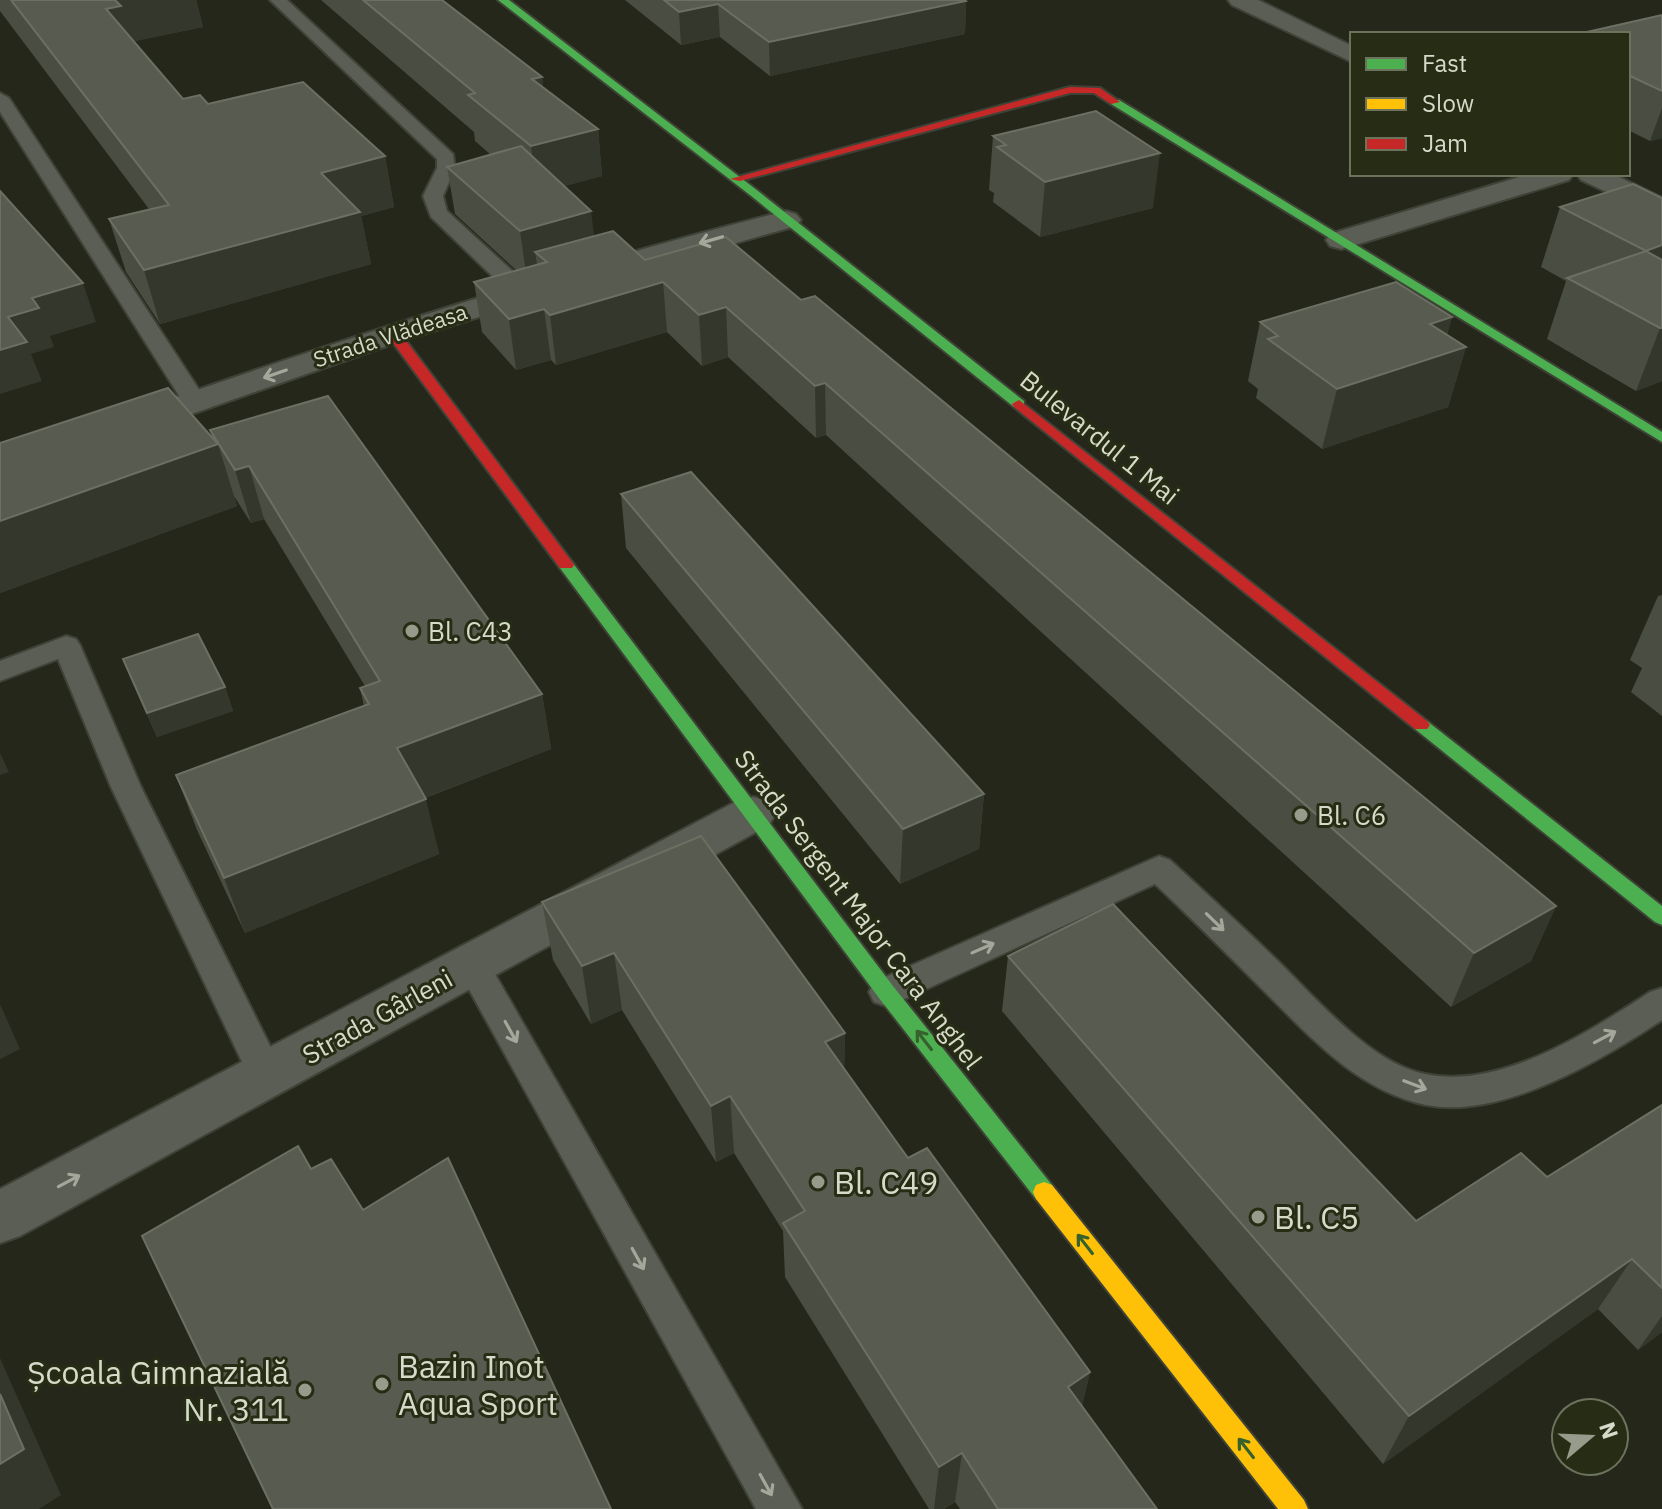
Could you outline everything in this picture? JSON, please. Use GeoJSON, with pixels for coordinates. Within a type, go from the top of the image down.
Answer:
{"type":"FeatureCollection","features":[{"type":"Feature","properties":{"kind":"street","name":"Bulevardul 1 Mai"},"geometry":{"type":"LineString","coordinates":[[503,0],[736,179],[1662,917]]}},
{"type":"Feature","properties":{"kind":"street"},"geometry":{"type":"LineString","coordinates":[[1240,0],[1350,54]]}},
{"type":"Feature","properties":{"kind":"street"},"geometry":{"type":"LineString","coordinates":[[736,179],[1083,88],[1105,94],[1662,438]]}},
{"type":"Feature","properties":{"kind":"street"},"geometry":{"type":"LineString","coordinates":[[1341,240],[1552,176]]}},
{"type":"Feature","properties":{"kind":"street"},"geometry":{"type":"LineString","coordinates":[[1595,176],[1662,209]]}},
{"type":"Feature","properties":{"kind":"street","name":"Strada Vlădeasa"},"geometry":{"type":"LineString","coordinates":[[100,435],[393,333],[523,293],[786,220]]}},
{"type":"Feature","properties":{"kind":"street","name":"Strada Sergent Major Cara Anghel"},"geometry":{"type":"LineString","coordinates":[[393,333],[886,992],[1295,1509]]}},
{"type":"Feature","properties":{"kind":"street","name":"Strada Gârleni"},"geometry":{"type":"LineString","coordinates":[[0,1218],[753,813]]}},
{"type":"Feature","properties":{"kind":"lane"},"geometry":{"type":"LineString","coordinates":[[278,0],[446,158],[446,168],[433,196],[438,213],[523,293]]}},
{"type":"Feature","properties":{"kind":"lane"},"geometry":{"type":"LineString","coordinates":[[0,98],[195,402]]}},
{"type":"Feature","properties":{"kind":"lane"},"geometry":{"type":"LineString","coordinates":[[0,672],[66,645],[126,787],[267,1076]]}},
{"type":"Feature","properties":{"kind":"lane"},"geometry":{"type":"LineString","coordinates":[[886,992],[1159,868],[1345,1045],[1383,1073],[1427,1090],[1476,1090],[1547,1068],[1630,1024],[1662,1002]]}},
{"type":"Feature","properties":{"kind":"lane"},"geometry":{"type":"LineString","coordinates":[[472,964],[780,1509]]}},
{"type":"Feature","properties":{"kind":"building"},"geometry":{"type":"Polygon","coordinates":[[[11,0],[115,0],[121,6],[106,9],[183,99],[200,95],[208,104],[303,82],[385,156],[321,173],[360,212],[144,270],[109,219],[169,205],[11,0]]]}},
{"type":"Feature","properties":{"kind":"building"},"geometry":{"type":"Polygon","coordinates":[[[363,0],[442,0],[542,77],[532,79],[598,129],[531,146],[468,95],[475,93],[363,0]]]}},
{"type":"Feature","properties":{"kind":"building"},"geometry":{"type":"Polygon","coordinates":[[[664,0],[966,1],[769,42],[718,4],[679,12],[664,0]]]}},
{"type":"Feature","properties":{"kind":"building"},"geometry":{"type":"Polygon","coordinates":[[[1662,15],[1662,91],[1630,76],[1630,32],[1587,32],[1662,15]]]}},
{"type":"Feature","properties":{"kind":"building"},"geometry":{"type":"Polygon","coordinates":[[[1096,111],[1160,153],[1045,182],[997,147],[1006,145],[993,136],[1096,111]]]}},
{"type":"Feature","properties":{"kind":"building"},"geometry":{"type":"Polygon","coordinates":[[[521,146],[591,211],[520,231],[447,167],[521,146]]]}},
{"type":"Feature","properties":{"kind":"building"},"geometry":{"type":"Polygon","coordinates":[[[1633,184],[1662,198],[1662,245],[1646,251],[1560,207],[1633,184]]]}},
{"type":"Feature","properties":{"kind":"building"},"geometry":{"type":"Polygon","coordinates":[[[0,191],[83,283],[32,298],[39,308],[8,317],[27,342],[0,350],[0,191]]]}},
{"type":"Feature","properties":{"kind":"building"},"geometry":{"type":"Polygon","coordinates":[[[613,231],[645,260],[726,237],[801,300],[815,296],[1556,906],[1474,953],[825,383],[815,386],[726,307],[699,315],[663,282],[550,315],[544,309],[509,319],[474,282],[547,262],[535,252],[613,231]]]}},
{"type":"Feature","properties":{"kind":"building"},"geometry":{"type":"Polygon","coordinates":[[[1646,251],[1662,260],[1662,328],[1567,278],[1646,251]]]}},
{"type":"Feature","properties":{"kind":"building"},"geometry":{"type":"Polygon","coordinates":[[[1396,282],[1452,317],[1430,324],[1466,347],[1337,389],[1268,339],[1278,336],[1260,322],[1396,282]]]}},
{"type":"Feature","properties":{"kind":"building"},"geometry":{"type":"Polygon","coordinates":[[[168,388],[218,444],[0,521],[0,443],[168,388]]]}},
{"type":"Feature","properties":{"kind":"building"},"geometry":{"type":"Polygon","coordinates":[[[328,396],[542,694],[397,748],[426,799],[224,878],[176,775],[369,704],[360,688],[380,681],[249,466],[235,470],[210,430],[328,396]]]}},
{"type":"Feature","properties":{"kind":"building"},"geometry":{"type":"Polygon","coordinates":[[[691,472],[984,794],[903,829],[621,494],[691,472]]]}},
{"type":"Feature","properties":{"kind":"building"},"geometry":{"type":"Polygon","coordinates":[[[198,634],[225,687],[147,713],[123,659],[198,634]]]}},
{"type":"Feature","properties":{"kind":"building","name":"Bl. C49"},"geometry":{"type":"Polygon","coordinates":[[[701,836],[845,1033],[825,1042],[908,1158],[927,1148],[1090,1372],[1068,1387],[1157,1509],[998,1509],[962,1453],[939,1467],[783,1223],[805,1211],[730,1096],[711,1106],[614,953],[582,966],[542,902],[701,836]]]}},
{"type":"Feature","properties":{"kind":"building"},"geometry":{"type":"Polygon","coordinates":[[[1113,904],[1416,1221],[1521,1153],[1547,1177],[1662,1105],[1662,1288],[1632,1259],[1409,1416],[1008,956],[1113,904]]]}},
{"type":"Feature","properties":{"kind":"building","name":"Bazin Inot Aqua Sport"},"geometry":{"type":"Polygon","coordinates":[[[298,1146],[311,1169],[331,1159],[363,1210],[448,1158],[611,1509],[273,1509],[142,1236],[298,1146]]]}},
{"type":"Feature","properties":{"kind":"building"},"geometry":{"type":"Polygon","coordinates":[[[0,1394],[24,1449],[0,1464],[0,1394]]]}},
{"type":"Feature","properties":{"kind":"traffic: fast"},"geometry":{"type":"LineString","coordinates":[[503,0],[754,193],[1019,404]]}},
{"type":"Feature","properties":{"kind":"traffic: fast"},"geometry":{"type":"LineString","coordinates":[[1115,102],[1662,438]]}},
{"type":"Feature","properties":{"kind":"traffic: fast"},"geometry":{"type":"LineString","coordinates":[[566,565],[886,992],[1044,1192]]}},
{"type":"Feature","properties":{"kind":"traffic: fast"},"geometry":{"type":"LineString","coordinates":[[1421,725],[1662,917]]}},
{"type":"Feature","properties":{"kind":"traffic: slow"},"geometry":{"type":"LineString","coordinates":[[1044,1192],[1295,1509]]}},
{"type":"Feature","properties":{"kind":"traffic: jam"},"geometry":{"type":"LineString","coordinates":[[736,179],[1070,90],[1096,90],[1115,102]]}},
{"type":"Feature","properties":{"kind":"traffic: jam"},"geometry":{"type":"LineString","coordinates":[[393,333],[566,565]]}},
{"type":"Feature","properties":{"kind":"traffic: jam"},"geometry":{"type":"LineString","coordinates":[[1019,404],[1421,725]]}},
{"type":"Feature","properties":{"kind":"place","name":"Bl. C43"},"geometry":{"type":"Point","coordinates":[412,631]}},
{"type":"Feature","properties":{"kind":"place","name":"Bl. C6"},"geometry":{"type":"Point","coordinates":[1301,815]}},
{"type":"Feature","properties":{"kind":"place","name":"Bl. C49"},"geometry":{"type":"Point","coordinates":[818,1182]}},
{"type":"Feature","properties":{"kind":"place","name":"Bl. C5"},"geometry":{"type":"Point","coordinates":[1258,1217]}},
{"type":"Feature","properties":{"kind":"place","name":"Bazin Inot Aqua Sport"},"geometry":{"type":"Point","coordinates":[382,1384]}},
{"type":"Feature","properties":{"kind":"place","name":"Școala Gimnazială Nr. 311"},"geometry":{"type":"Point","coordinates":[305,1390]}}]}
